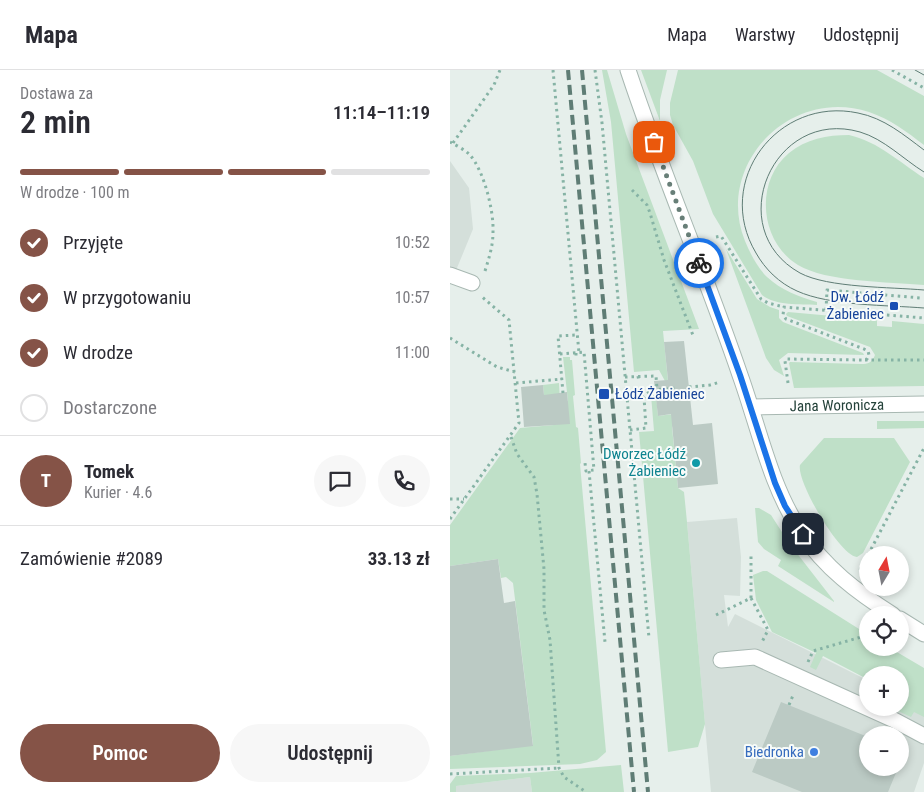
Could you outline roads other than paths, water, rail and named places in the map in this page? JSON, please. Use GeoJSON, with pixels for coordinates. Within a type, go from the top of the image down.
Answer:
{"type":"FeatureCollection","features":[{"type":"Feature","properties":{"kind":"street"},"geometry":{"type":"LineString","coordinates":[[628,70],[740,375],[781,497],[803,534],[819,556],[840,577],[879,606]]}},
{"type":"Feature","properties":{"kind":"street"},"geometry":{"type":"LineString","coordinates":[[450,275],[472,283]]}},
{"type":"Feature","properties":{"kind":"street","name":"Jana Woronicza"},"geometry":{"type":"LineString","coordinates":[[751,407],[924,404]]}},
{"type":"Feature","properties":{"kind":"street"},"geometry":{"type":"LineString","coordinates":[[909,625],[924,634]]}},
{"type":"Feature","properties":{"kind":"street"},"geometry":{"type":"LineString","coordinates":[[721,660],[755,657],[894,720],[924,736]]}},
{"type":"Feature","properties":{"kind":"tram line"},"geometry":{"type":"LineString","coordinates":[[915,70],[924,75]]}},
{"type":"Feature","properties":{"kind":"tram line"},"geometry":{"type":"LineString","coordinates":[[924,150],[893,128],[867,115],[829,111],[802,118],[779,131],[761,150],[748,173],[743,198],[745,226],[756,253],[773,275],[790,288],[826,300],[924,308]]}},
{"type":"Feature","properties":{"kind":"tram line"},"geometry":{"type":"LineString","coordinates":[[924,172],[869,135],[860,132],[829,129],[803,137],[782,154],[768,177],[761,202],[764,229],[776,253],[800,273],[827,282],[924,290]]}},
{"type":"Feature","properties":{"kind":"railway"},"geometry":{"type":"LineString","coordinates":[[568,70],[634,792]]}},
{"type":"Feature","properties":{"kind":"railway"},"geometry":{"type":"LineString","coordinates":[[582,70],[648,792]]}},
{"type":"Feature","properties":{"kind":"place","name":"Dw. Łódź Żabieniec"},"geometry":{"type":"Point","coordinates":[894,306]}},
{"type":"Feature","properties":{"kind":"place","name":"Łódź Żabieniec"},"geometry":{"type":"Point","coordinates":[604,394]}},
{"type":"Feature","properties":{"kind":"place","name":"Dworzec Łódź Żabieniec"},"geometry":{"type":"Point","coordinates":[696,463]}},
{"type":"Feature","properties":{"kind":"place","name":"Biedronka"},"geometry":{"type":"Point","coordinates":[814,752]}}]}
